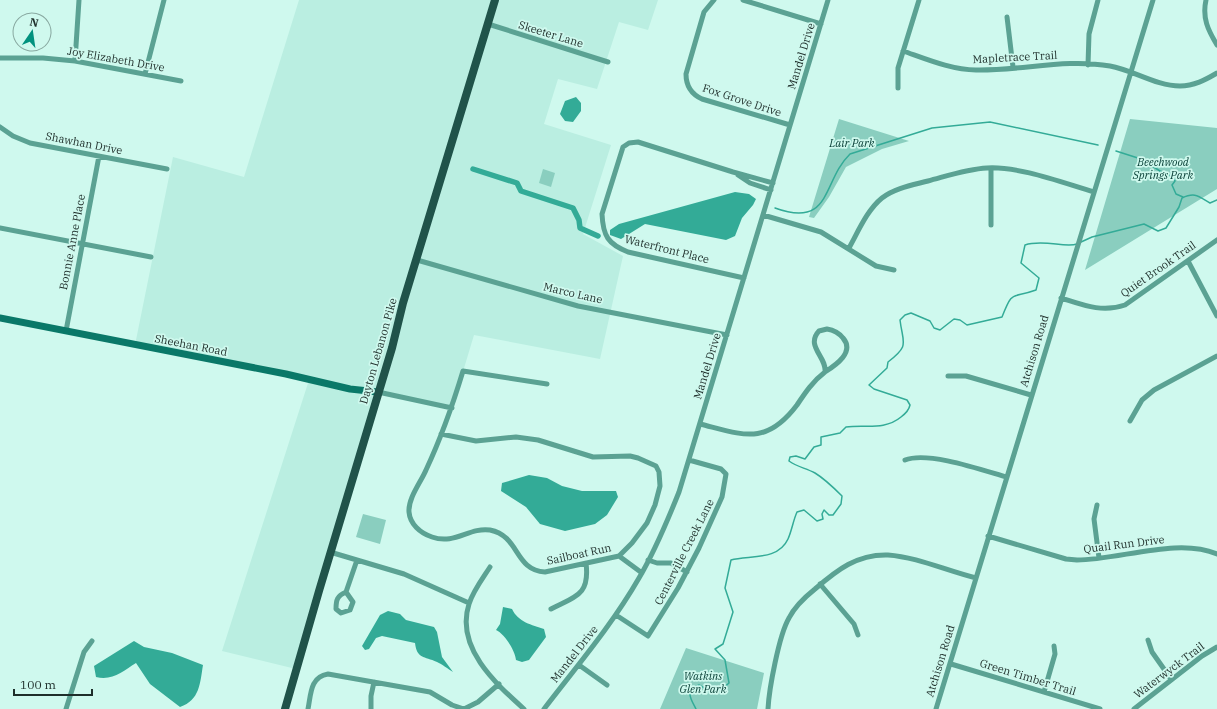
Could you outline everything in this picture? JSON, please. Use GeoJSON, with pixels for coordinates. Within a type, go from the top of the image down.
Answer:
{"type":"FeatureCollection","features":[{"type":"Feature","properties":{"kind":"main road","name":"Dayton Lebanon Pike"},"geometry":{"type":"LineString","coordinates":[[285,709],[330,552],[495,0]]}},
{"type":"Feature","properties":{"kind":"street"},"geometry":{"type":"LineString","coordinates":[[75,61],[79,0]]}},
{"type":"Feature","properties":{"kind":"street"},"geometry":{"type":"LineString","coordinates":[[146,74],[164,0]]}},
{"type":"Feature","properties":{"kind":"street","name":"Fox Grove Drive"},"geometry":{"type":"LineString","coordinates":[[714,0],[704,12],[686,74],[690,91],[702,99],[790,126]]}},
{"type":"Feature","properties":{"kind":"street"},"geometry":{"type":"LineString","coordinates":[[743,0],[821,24]]}},
{"type":"Feature","properties":{"kind":"street","name":"Mandel Drive"},"geometry":{"type":"LineString","coordinates":[[544,709],[616,615],[642,573],[676,499],[828,0]]}},
{"type":"Feature","properties":{"kind":"street"},"geometry":{"type":"LineString","coordinates":[[898,88],[897,74],[918,0]]}},
{"type":"Feature","properties":{"kind":"street"},"geometry":{"type":"LineString","coordinates":[[1088,65],[1089,34],[1098,0]]}},
{"type":"Feature","properties":{"kind":"street","name":"Atchison Road"},"geometry":{"type":"LineString","coordinates":[[936,709],[1152,0]]}},
{"type":"Feature","properties":{"kind":"street"},"geometry":{"type":"LineString","coordinates":[[1206,0],[1205,19],[1208,30],[1217,45]]}},
{"type":"Feature","properties":{"kind":"street"},"geometry":{"type":"LineString","coordinates":[[1007,17],[1013,68]]}},
{"type":"Feature","properties":{"kind":"street","name":"Skeeter Lane"},"geometry":{"type":"LineString","coordinates":[[488,24],[608,62]]}},
{"type":"Feature","properties":{"kind":"street","name":"Mapletrace Trail"},"geometry":{"type":"LineString","coordinates":[[903,51],[966,70],[1060,64],[1110,66],[1131,71],[1167,84],[1180,86],[1193,84],[1217,73]]}},
{"type":"Feature","properties":{"kind":"street","name":"Joy Elizabeth Drive"},"geometry":{"type":"LineString","coordinates":[[0,58],[43,58],[75,61],[181,81]]}},
{"type":"Feature","properties":{"kind":"street","name":"Shawhan Drive"},"geometry":{"type":"LineString","coordinates":[[0,127],[13,136],[30,143],[167,169]]}},
{"type":"Feature","properties":{"kind":"street","name":"Waterfront Place"},"geometry":{"type":"LineString","coordinates":[[744,278],[628,252],[613,246],[606,236],[602,224],[602,214],[623,147],[630,143],[638,142],[656,147],[733,172],[773,183]]}},
{"type":"Feature","properties":{"kind":"street","name":"Bonnie Anne Place"},"geometry":{"type":"LineString","coordinates":[[66,331],[99,156]]}},
{"type":"Feature","properties":{"kind":"street"},"geometry":{"type":"LineString","coordinates":[[991,168],[991,225]]}},
{"type":"Feature","properties":{"kind":"street"},"geometry":{"type":"LineString","coordinates":[[849,248],[873,208],[887,194],[898,189],[966,171],[991,168],[1046,178],[1094,192]]}},
{"type":"Feature","properties":{"kind":"street","name":"Waterfront Place"},"geometry":{"type":"LineString","coordinates":[[733,172],[750,183],[771,190]]}},
{"type":"Feature","properties":{"kind":"street"},"geometry":{"type":"LineString","coordinates":[[763,215],[821,232],[876,266],[894,270]]}},
{"type":"Feature","properties":{"kind":"street"},"geometry":{"type":"LineString","coordinates":[[0,228],[151,257]]}},
{"type":"Feature","properties":{"kind":"street","name":"Quiet Brook Trail"},"geometry":{"type":"LineString","coordinates":[[1061,298],[1096,309],[1116,308],[1132,302],[1217,240]]}},
{"type":"Feature","properties":{"kind":"street","name":"Marco Lane"},"geometry":{"type":"LineString","coordinates":[[417,260],[578,306],[727,335]]}},
{"type":"Feature","properties":{"kind":"street"},"geometry":{"type":"LineString","coordinates":[[1188,261],[1217,316]]}},
{"type":"Feature","properties":{"kind":"street","name":"Sheehan Road"},"geometry":{"type":"LineString","coordinates":[[0,318],[350,389],[378,392]]}},
{"type":"Feature","properties":{"kind":"street"},"geometry":{"type":"LineString","coordinates":[[700,424],[744,433],[765,433],[772,430],[785,419],[808,388],[825,372],[840,361],[847,349],[846,342],[841,335],[827,329],[819,331],[814,341],[814,345],[825,365],[825,372]]}},
{"type":"Feature","properties":{"kind":"street"},"geometry":{"type":"LineString","coordinates":[[1130,421],[1142,400],[1154,390],[1217,356]]}},
{"type":"Feature","properties":{"kind":"street","name":"Sailboat Run"},"geometry":{"type":"LineString","coordinates":[[441,434],[476,441],[516,437],[538,440],[593,457],[630,456],[656,466],[659,472],[660,486],[655,505],[647,523],[632,543],[619,556],[545,572],[536,571],[528,568],[510,541],[501,534],[480,530],[454,539],[444,540],[424,534],[416,528],[410,519],[408,510],[452,408],[463,371],[547,384]]}},
{"type":"Feature","properties":{"kind":"street"},"geometry":{"type":"LineString","coordinates":[[948,376],[966,376],[1031,395]]}},
{"type":"Feature","properties":{"kind":"street"},"geometry":{"type":"LineString","coordinates":[[378,392],[452,408]]}},
{"type":"Feature","properties":{"kind":"street"},"geometry":{"type":"LineString","coordinates":[[905,460],[919,457],[954,462],[1006,476]]}},
{"type":"Feature","properties":{"kind":"street","name":"Centerville Creek Lane"},"geometry":{"type":"LineString","coordinates":[[616,615],[648,636],[662,616],[687,572],[719,506],[725,487],[726,474],[721,469],[689,460]]}},
{"type":"Feature","properties":{"kind":"street"},"geometry":{"type":"LineString","coordinates":[[1097,505],[1094,519],[1099,558]]}},
{"type":"Feature","properties":{"kind":"street","name":"Quail Run Drive"},"geometry":{"type":"LineString","coordinates":[[988,536],[1066,559],[1087,560],[1182,548],[1205,550],[1217,554]]}},
{"type":"Feature","properties":{"kind":"street"},"geometry":{"type":"LineString","coordinates":[[330,552],[404,574],[469,603]]}},
{"type":"Feature","properties":{"kind":"street"},"geometry":{"type":"LineString","coordinates":[[619,556],[642,573]]}},
{"type":"Feature","properties":{"kind":"street"},"geometry":{"type":"LineString","coordinates":[[768,709],[778,654],[785,626],[798,605],[839,568],[867,557],[882,556],[905,558],[976,578]]}},
{"type":"Feature","properties":{"kind":"street"},"geometry":{"type":"LineString","coordinates":[[346,592],[357,560]]}},
{"type":"Feature","properties":{"kind":"street"},"geometry":{"type":"LineString","coordinates":[[648,560],[654,563],[671,564],[687,572]]}},
{"type":"Feature","properties":{"kind":"street"},"geometry":{"type":"LineString","coordinates":[[551,610],[581,593],[586,585],[586,563]]}},
{"type":"Feature","properties":{"kind":"street"},"geometry":{"type":"LineString","coordinates":[[490,566],[469,603],[466,626],[469,642],[480,663],[524,709]]}},
{"type":"Feature","properties":{"kind":"street"},"geometry":{"type":"LineString","coordinates":[[820,584],[854,624],[858,635]]}},
{"type":"Feature","properties":{"kind":"street"},"geometry":{"type":"LineString","coordinates":[[1148,640],[1152,652],[1171,679]]}},
{"type":"Feature","properties":{"kind":"street"},"geometry":{"type":"LineString","coordinates":[[66,709],[84,652],[92,641]]}},
{"type":"Feature","properties":{"kind":"street"},"geometry":{"type":"LineString","coordinates":[[1044,692],[1055,654],[1054,646]]}},
{"type":"Feature","properties":{"kind":"street","name":"Waterwyck Trail"},"geometry":{"type":"LineString","coordinates":[[1134,709],[1171,679],[1217,647]]}},
{"type":"Feature","properties":{"kind":"street"},"geometry":{"type":"LineString","coordinates":[[579,664],[607,686]]}},
{"type":"Feature","properties":{"kind":"street","name":"Green Timber Trail"},"geometry":{"type":"LineString","coordinates":[[950,664],[1100,709]]}},
{"type":"Feature","properties":{"kind":"street"},"geometry":{"type":"LineString","coordinates":[[308,709],[313,684],[324,675],[333,674],[430,692],[456,708],[464,709],[478,702],[500,684]]}},
{"type":"Feature","properties":{"kind":"street"},"geometry":{"type":"LineString","coordinates":[[371,709],[371,696],[374,682]]}},
{"type":"Feature","properties":{"kind":"shaded area"},"geometry":{"type":"Polygon","coordinates":[[[299,0],[658,0],[648,30],[619,22],[597,89],[558,79],[544,124],[611,145],[583,234],[623,256],[600,359],[474,335],[452,408],[378,392],[296,669],[222,651],[309,380],[135,345],[173,157],[244,177],[299,0]]]}},
{"type":"Feature","properties":{"kind":"shaded area"},"geometry":{"type":"Polygon","coordinates":[[[576,97],[581,103],[581,111],[573,122],[565,121],[560,114],[565,101],[576,97]]]}},
{"type":"Feature","properties":{"kind":"shaded area"},"geometry":{"type":"Polygon","coordinates":[[[735,192],[749,194],[756,199],[742,218],[735,236],[726,240],[645,224],[621,239],[610,235],[610,230],[619,224],[735,192]]]}},
{"type":"Feature","properties":{"kind":"shaded area"},"geometry":{"type":"Polygon","coordinates":[[[529,475],[547,478],[562,486],[582,491],[616,491],[618,497],[607,515],[595,524],[565,531],[540,524],[526,507],[501,491],[502,483],[529,475]]]}},
{"type":"Feature","properties":{"kind":"shaded area"},"geometry":{"type":"Polygon","coordinates":[[[503,607],[512,609],[522,620],[544,629],[546,637],[529,660],[522,662],[516,660],[509,643],[503,635],[496,630],[500,624],[503,607]]]}},
{"type":"Feature","properties":{"kind":"shaded area"},"geometry":{"type":"Polygon","coordinates":[[[388,611],[400,614],[406,620],[434,627],[437,632],[442,657],[453,672],[439,663],[419,654],[415,643],[382,636],[376,638],[369,649],[365,650],[362,646],[380,615],[388,611]]]}},
{"type":"Feature","properties":{"kind":"shaded area"},"geometry":{"type":"Polygon","coordinates":[[[134,641],[144,647],[172,653],[203,665],[200,684],[192,700],[180,707],[150,684],[136,663],[122,672],[108,678],[96,677],[94,666],[134,641]]]}},
{"type":"Feature","properties":{"kind":"green space","name":"Lair Park"},"geometry":{"type":"Polygon","coordinates":[[[839,119],[909,141],[882,149],[846,167],[829,197],[814,218],[809,217],[839,119]]]}},
{"type":"Feature","properties":{"kind":"green space","name":"Beechwood Springs Park"},"geometry":{"type":"Polygon","coordinates":[[[1130,119],[1217,128],[1217,189],[1085,270],[1130,119]]]}},
{"type":"Feature","properties":{"kind":"green space"},"geometry":{"type":"Polygon","coordinates":[[[543,169],[555,173],[551,187],[539,183],[543,169]]]}},
{"type":"Feature","properties":{"kind":"green space"},"geometry":{"type":"Polygon","coordinates":[[[363,514],[386,520],[380,544],[356,537],[363,514]]]}},
{"type":"Feature","properties":{"kind":"green space","name":"Watkins Glen Park"},"geometry":{"type":"Polygon","coordinates":[[[686,648],[764,673],[757,709],[660,709],[686,648]]]}},
{"type":"Feature","properties":{"kind":"waterway"},"geometry":{"type":"LineString","coordinates":[[775,208],[793,213],[807,212],[816,207],[823,199],[841,165],[850,154],[932,128],[990,122],[1098,145]]}},
{"type":"Feature","properties":{"kind":"waterway"},"geometry":{"type":"LineString","coordinates":[[1116,151],[1141,159],[1160,171],[1172,176],[1175,181],[1172,185],[1176,194],[1183,197]]}},
{"type":"Feature","properties":{"kind":"waterway"},"geometry":{"type":"LineString","coordinates":[[473,169],[517,183],[521,191],[573,208],[579,220],[580,228],[598,236]]}},
{"type":"Feature","properties":{"kind":"waterway"},"geometry":{"type":"LineString","coordinates":[[1081,242],[1092,237],[1144,224],[1158,231],[1166,228],[1179,207],[1182,198],[1186,196],[1193,195],[1210,203],[1217,200]]}},
{"type":"Feature","properties":{"kind":"waterway"},"geometry":{"type":"LineString","coordinates":[[696,709],[690,695],[690,692],[694,687],[699,685],[709,691],[722,689],[729,683],[725,660],[715,649],[723,644],[733,612],[725,588],[731,560],[762,556],[777,551],[788,539],[797,512],[804,510],[817,521],[823,519],[822,514],[824,510],[829,515],[833,515],[841,504],[842,496],[833,487],[815,473],[789,461],[790,457],[796,456],[805,459],[814,447],[821,445],[821,437],[840,433],[846,427],[881,426],[888,424],[901,417],[909,409],[910,405],[907,400],[874,389],[869,385],[887,368],[888,362],[900,352],[902,348],[903,339],[900,320],[905,315],[911,313],[930,321],[934,328],[940,330],[954,319],[960,320],[967,325],[1002,317],[1008,302],[1014,296],[1036,290],[1039,278],[1021,263],[1025,245],[1032,243],[1066,245],[1077,244]]}}]}
